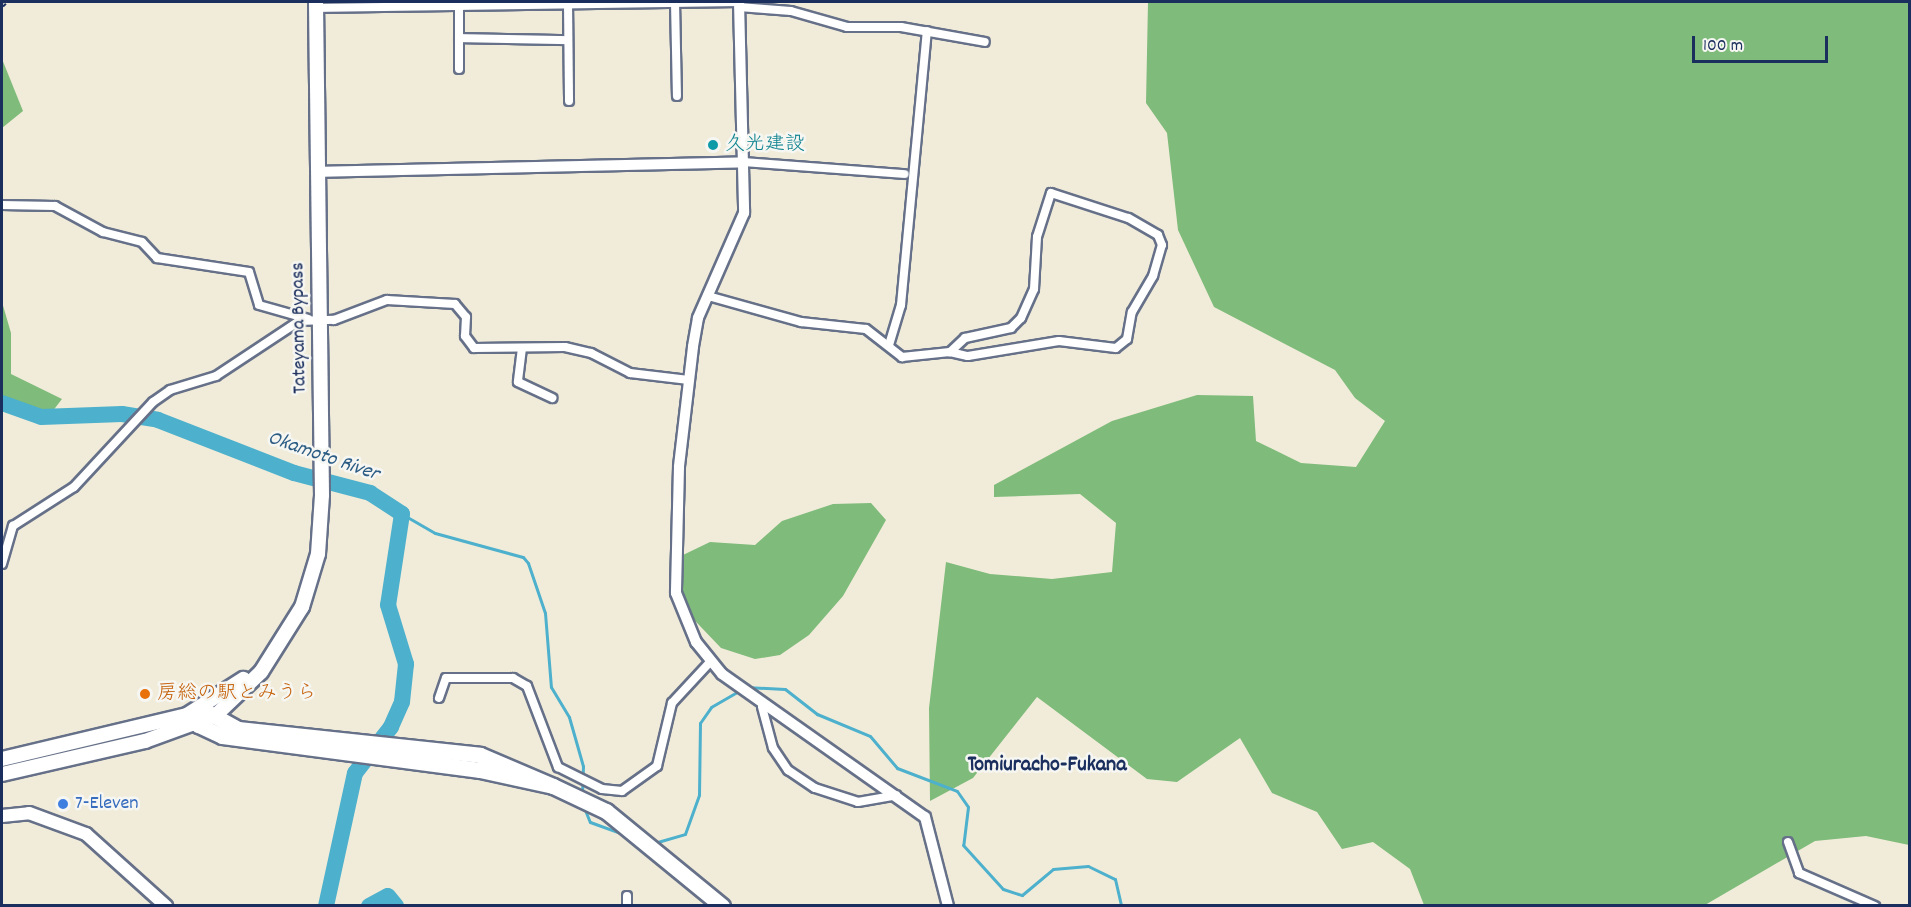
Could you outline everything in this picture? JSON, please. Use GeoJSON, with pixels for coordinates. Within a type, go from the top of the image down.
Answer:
{"type":"FeatureCollection","features":[{"type":"Feature","properties":{"kind":"highway","name":"Tateyama Bypass"},"geometry":{"type":"LineString","coordinates":[[2,774],[198,725],[216,715],[280,646],[314,574],[322,495],[322,444],[313,319],[317,172],[316,5]]}},
{"type":"Feature","properties":{"kind":"highway","name":"Tateyama Bypass"},"geometry":{"type":"LineString","coordinates":[[2,759],[149,726],[200,708],[280,646]]}},
{"type":"Feature","properties":{"kind":"highway"},"geometry":{"type":"LineString","coordinates":[[340,746],[238,729],[200,708],[198,725],[232,738],[340,746],[398,750],[553,786],[619,820],[722,906]]}},
{"type":"Feature","properties":{"kind":"main road"},"geometry":{"type":"LineString","coordinates":[[2,816],[29,813],[86,834],[166,906]]}},
{"type":"Feature","properties":{"kind":"street"},"geometry":{"type":"LineString","coordinates":[[675,2],[677,96]]}},
{"type":"Feature","properties":{"kind":"street"},"geometry":{"type":"LineString","coordinates":[[568,3],[569,101]]}},
{"type":"Feature","properties":{"kind":"street"},"geometry":{"type":"LineString","coordinates":[[738,3],[744,162],[738,237],[699,318],[689,380],[673,566],[682,615],[710,662],[722,674],[762,707],[898,794],[932,828],[948,906]]}},
{"type":"Feature","properties":{"kind":"street"},"geometry":{"type":"LineString","coordinates":[[316,5],[738,3],[791,11],[847,27],[927,31],[985,42]]}},
{"type":"Feature","properties":{"kind":"street"},"geometry":{"type":"LineString","coordinates":[[459,4],[459,69]]}},
{"type":"Feature","properties":{"kind":"street"},"geometry":{"type":"LineString","coordinates":[[889,345],[901,305],[927,31]]}},
{"type":"Feature","properties":{"kind":"street"},"geometry":{"type":"LineString","coordinates":[[459,38],[568,40]]}},
{"type":"Feature","properties":{"kind":"street"},"geometry":{"type":"LineString","coordinates":[[317,172],[744,162],[905,174]]}},
{"type":"Feature","properties":{"kind":"street"},"geometry":{"type":"LineString","coordinates":[[708,296],[801,322],[866,329],[902,357],[950,351],[968,356],[1059,341],[1104,349],[1122,345],[1132,312],[1153,276],[1162,245],[1158,235],[1078,198],[1050,193],[1037,237],[1034,289],[1021,318],[1011,328],[965,338],[950,351]]}},
{"type":"Feature","properties":{"kind":"street"},"geometry":{"type":"LineString","coordinates":[[2,205],[55,206],[103,232],[142,242],[157,258],[249,272],[259,305],[313,319],[334,320],[387,300],[456,304],[466,317],[465,336],[474,348],[581,349],[630,373],[689,380]]}},
{"type":"Feature","properties":{"kind":"street"},"geometry":{"type":"LineString","coordinates":[[2,564],[13,526],[74,487],[127,427],[153,402],[170,390],[216,376],[259,343],[313,319]]}},
{"type":"Feature","properties":{"kind":"street"},"geometry":{"type":"LineString","coordinates":[[522,348],[518,382],[553,398]]}},
{"type":"Feature","properties":{"kind":"street"},"geometry":{"type":"LineString","coordinates":[[439,698],[446,678],[520,682],[527,686],[558,767],[567,774],[613,792],[647,777],[661,758],[672,703],[710,662]]}},
{"type":"Feature","properties":{"kind":"street"},"geometry":{"type":"LineString","coordinates":[[762,707],[773,748],[788,770],[815,788],[858,802],[898,794]]}},
{"type":"Feature","properties":{"kind":"street"},"geometry":{"type":"LineString","coordinates":[[1788,842],[1799,873],[1875,906]]}},
{"type":"Feature","properties":{"kind":"green space"},"geometry":{"type":"Polygon","coordinates":[[[1148,2],[1909,2],[1909,845],[1866,836],[1815,841],[1705,905],[1424,905],[1410,869],[1373,842],[1342,849],[1317,812],[1272,793],[1240,738],[1177,782],[1147,779],[1037,697],[973,778],[930,801],[929,708],[946,562],[990,574],[1052,579],[1112,572],[1116,523],[1080,494],[994,497],[994,485],[1112,421],[1197,395],[1253,396],[1256,441],[1301,463],[1356,467],[1385,421],[1355,398],[1335,370],[1214,307],[1178,230],[1167,133],[1146,103],[1148,2]]]}},
{"type":"Feature","properties":{"kind":"green space"},"geometry":{"type":"Polygon","coordinates":[[[2,59],[23,111],[2,128],[2,59]]]}},
{"type":"Feature","properties":{"kind":"green space"},"geometry":{"type":"Polygon","coordinates":[[[2,302],[11,333],[11,374],[62,399],[42,425],[2,405],[2,302]]]}},
{"type":"Feature","properties":{"kind":"green space"},"geometry":{"type":"Polygon","coordinates":[[[871,503],[886,520],[843,596],[809,635],[780,655],[755,659],[721,648],[679,604],[683,555],[710,542],[755,545],[782,521],[833,504],[871,503]]]}},
{"type":"Feature","properties":{"kind":"waterway","name":"Okamoto River"},"geometry":{"type":"LineString","coordinates":[[2,403],[41,417],[122,414],[158,420],[294,473],[370,493],[402,514],[388,605],[406,664],[402,702],[391,727],[355,773],[326,906]]}},
{"type":"Feature","properties":{"kind":"waterway"},"geometry":{"type":"LineString","coordinates":[[402,514],[435,533],[523,557],[528,563],[545,613],[551,687],[569,717],[583,766],[582,795]]}},
{"type":"Feature","properties":{"kind":"waterway"},"geometry":{"type":"LineString","coordinates":[[746,687],[785,689],[817,714],[870,736],[897,768],[957,791],[968,807],[963,845],[1003,889],[1022,895],[1053,869],[1088,866],[1115,879],[1121,906]]}},
{"type":"Feature","properties":{"kind":"waterway"},"geometry":{"type":"LineString","coordinates":[[654,843],[685,834],[699,795],[700,723],[711,707],[740,690]]}},
{"type":"Feature","properties":{"kind":"waterway"},"geometry":{"type":"LineString","coordinates":[[583,805],[590,822],[625,835]]}},
{"type":"Feature","properties":{"kind":"waterway","name":"Okamoto River"},"geometry":{"type":"LineString","coordinates":[[369,906],[388,896],[396,906]]}},
{"type":"Feature","properties":{"kind":"railway"},"geometry":{"type":"LineString","coordinates":[[2,5],[5,2]]}},
{"type":"Feature","properties":{"kind":"place","name":"久光建設"},"geometry":{"type":"Point","coordinates":[713,145]}},
{"type":"Feature","properties":{"kind":"place","name":"房総の駅とみうら"},"geometry":{"type":"Point","coordinates":[145,694]}},
{"type":"Feature","properties":{"kind":"place","name":"7-Eleven"},"geometry":{"type":"Point","coordinates":[63,804]}},
{"type":"Feature","properties":{"kind":"district","name":"Tomiuracho-Fukana"},"geometry":{"type":"Point","coordinates":[1047,766]}}]}
